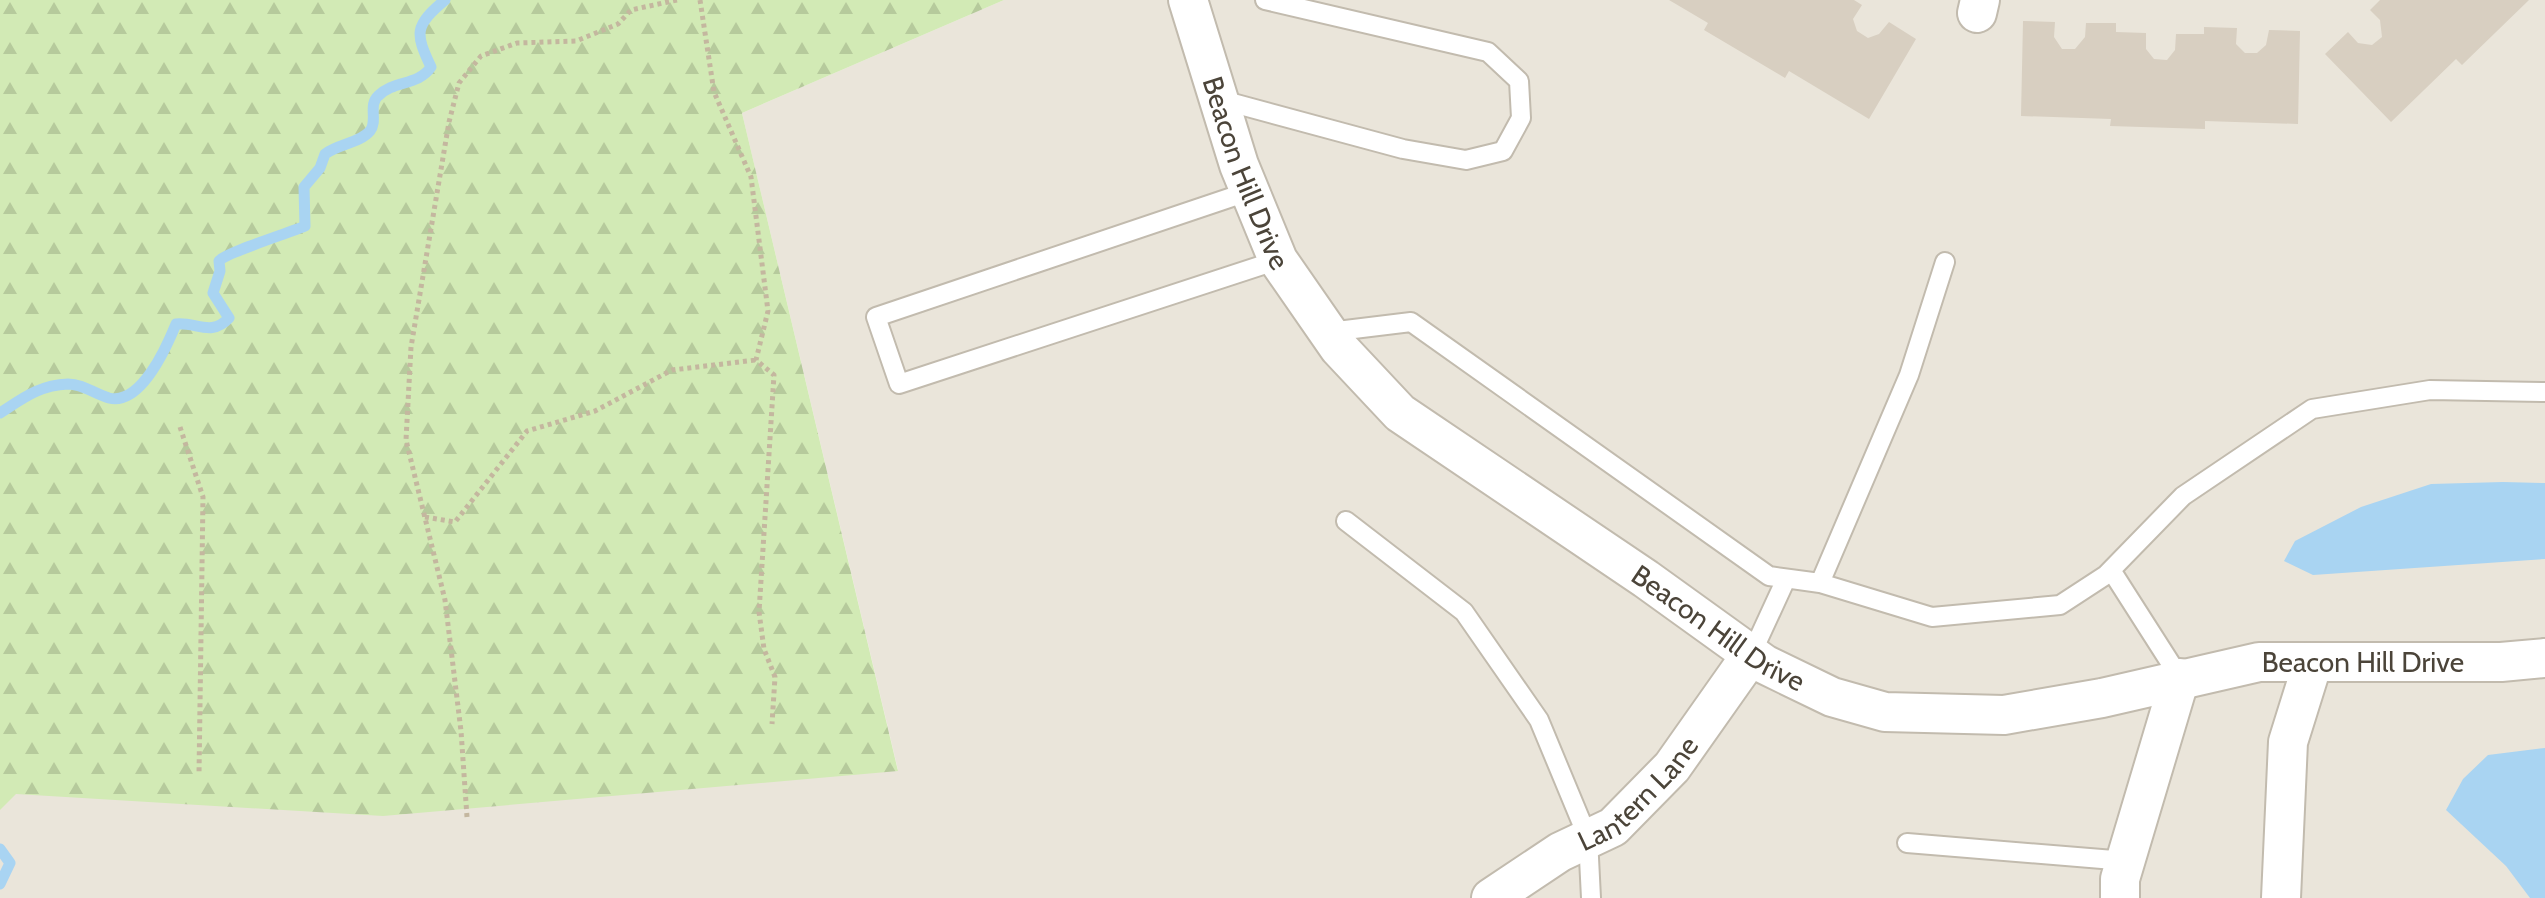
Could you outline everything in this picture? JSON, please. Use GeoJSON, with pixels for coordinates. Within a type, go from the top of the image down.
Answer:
{"type":"FeatureCollection","features":[{"type":"Feature","properties":{"kind":"street","name":"Beacon Hill Drive"},"geometry":{"type":"LineString","coordinates":[[1188,0],[1218,99],[1278,260],[1329,332],[1400,413],[1646,579],[1751,655],[1832,697],[1885,712],[2004,715],[2102,698],[2259,662],[2501,662],[2545,658]]}},
{"type":"Feature","properties":{"kind":"street","name":"Lantern Lane"},"geometry":{"type":"LineString","coordinates":[[1491,898],[1588,838],[1613,827],[1672,767],[1751,655]]}},
{"type":"Feature","properties":{"kind":"street"},"geometry":{"type":"LineString","coordinates":[[2281,898],[2288,742],[2313,662]]}},
{"type":"Feature","properties":{"kind":"street"},"geometry":{"type":"LineString","coordinates":[[2120,898],[2126,861],[2180,678]]}},
{"type":"Feature","properties":{"kind":"lane"},"geometry":{"type":"LineString","coordinates":[[1218,99],[1403,149],[1466,160],[1503,151],[1521,118],[1519,81],[1488,52],[1265,0]]}},
{"type":"Feature","properties":{"kind":"lane"},"geometry":{"type":"LineString","coordinates":[[1250,191],[876,317],[899,384],[1278,260]]}},
{"type":"Feature","properties":{"kind":"lane"},"geometry":{"type":"LineString","coordinates":[[1820,583],[1909,375],[1945,262]]}},
{"type":"Feature","properties":{"kind":"lane"},"geometry":{"type":"LineString","coordinates":[[1329,332],[1411,322],[1769,576],[1820,583],[1932,617],[2060,605],[2111,570],[2183,496],[2312,409],[2430,390],[2545,392]]}},
{"type":"Feature","properties":{"kind":"lane"},"geometry":{"type":"LineString","coordinates":[[1346,521],[1464,612],[1539,720],[1588,838],[1591,898]]}},
{"type":"Feature","properties":{"kind":"lane"},"geometry":{"type":"LineString","coordinates":[[2111,570],[2180,678]]}},
{"type":"Feature","properties":{"kind":"lane"},"geometry":{"type":"LineString","coordinates":[[1751,655],[1786,579]]}},
{"type":"Feature","properties":{"kind":"lane"},"geometry":{"type":"LineString","coordinates":[[1907,843],[2126,861]]}},
{"type":"Feature","properties":{"kind":"path"},"geometry":{"type":"LineString","coordinates":[[467,817],[461,731],[445,600],[406,440],[411,347],[449,122],[459,83],[481,56],[517,43],[576,41],[618,24],[631,10],[677,0]]}},
{"type":"Feature","properties":{"kind":"path"},"geometry":{"type":"LineString","coordinates":[[700,0],[714,92],[751,177],[768,311],[756,360]]}},
{"type":"Feature","properties":{"kind":"path"},"geometry":{"type":"LineString","coordinates":[[425,517],[455,522],[527,431],[595,411],[672,370],[756,360],[774,375],[759,612],[764,649],[775,677],[772,724]]}},
{"type":"Feature","properties":{"kind":"path"},"geometry":{"type":"LineString","coordinates":[[180,427],[203,497],[199,774]]}},
{"type":"Feature","properties":{"kind":"shaded area"},"geometry":{"type":"Polygon","coordinates":[[[0,0],[898,770],[742,113],[1004,0],[2545,0],[2545,898],[0,898],[0,0]]]}},
{"type":"Feature","properties":{"kind":"green space"},"geometry":{"type":"Polygon","coordinates":[[[0,0],[1004,0],[742,113],[898,771],[383,816],[16,794],[0,810],[0,0]]]}},
{"type":"Feature","properties":{"kind":"water"},"geometry":{"type":"Polygon","coordinates":[[[2545,483],[2545,559],[2313,575],[2284,561],[2295,541],[2361,507],[2431,484],[2545,483]]]}},
{"type":"Feature","properties":{"kind":"water"},"geometry":{"type":"Polygon","coordinates":[[[2545,748],[2545,898],[2530,898],[2506,866],[2446,810],[2463,779],[2488,755],[2545,748]]]}},
{"type":"Feature","properties":{"kind":"building"},"geometry":{"type":"Polygon","coordinates":[[[1669,0],[1854,0],[1862,5],[1853,19],[1857,31],[1868,38],[1879,34],[1889,22],[1916,39],[1869,119],[1789,71],[1785,78],[1704,30],[1708,23],[1669,0]]]}},
{"type":"Feature","properties":{"kind":"building"},"geometry":{"type":"Polygon","coordinates":[[[2380,0],[2529,0],[2462,65],[2456,59],[2391,122],[2325,54],[2348,32],[2358,43],[2372,45],[2382,37],[2380,20],[2370,10],[2380,0]]]}},
{"type":"Feature","properties":{"kind":"building"},"geometry":{"type":"Polygon","coordinates":[[[2023,21],[2055,22],[2054,37],[2062,49],[2075,49],[2085,37],[2086,23],[2116,23],[2116,32],[2146,33],[2146,49],[2154,59],[2167,60],[2175,50],[2176,34],[2204,34],[2204,27],[2237,28],[2236,44],[2245,53],[2257,53],[2266,45],[2269,30],[2300,31],[2298,124],[2205,121],[2205,129],[2110,126],[2111,119],[2021,116],[2023,21]]]}},
{"type":"Feature","properties":{"kind":"waterway"},"geometry":{"type":"LineString","coordinates":[[0,413],[31,394],[58,385],[73,384],[109,398],[121,398],[132,393],[151,372],[176,324],[210,328],[229,318],[213,293],[220,271],[219,261],[305,226],[304,187],[320,168],[325,154],[370,131],[375,100],[384,91],[419,77],[431,67],[422,46],[420,30],[427,17],[445,0]]}},
{"type":"Feature","properties":{"kind":"waterway"},"geometry":{"type":"LineString","coordinates":[[0,849],[10,863],[0,884]]}}]}
